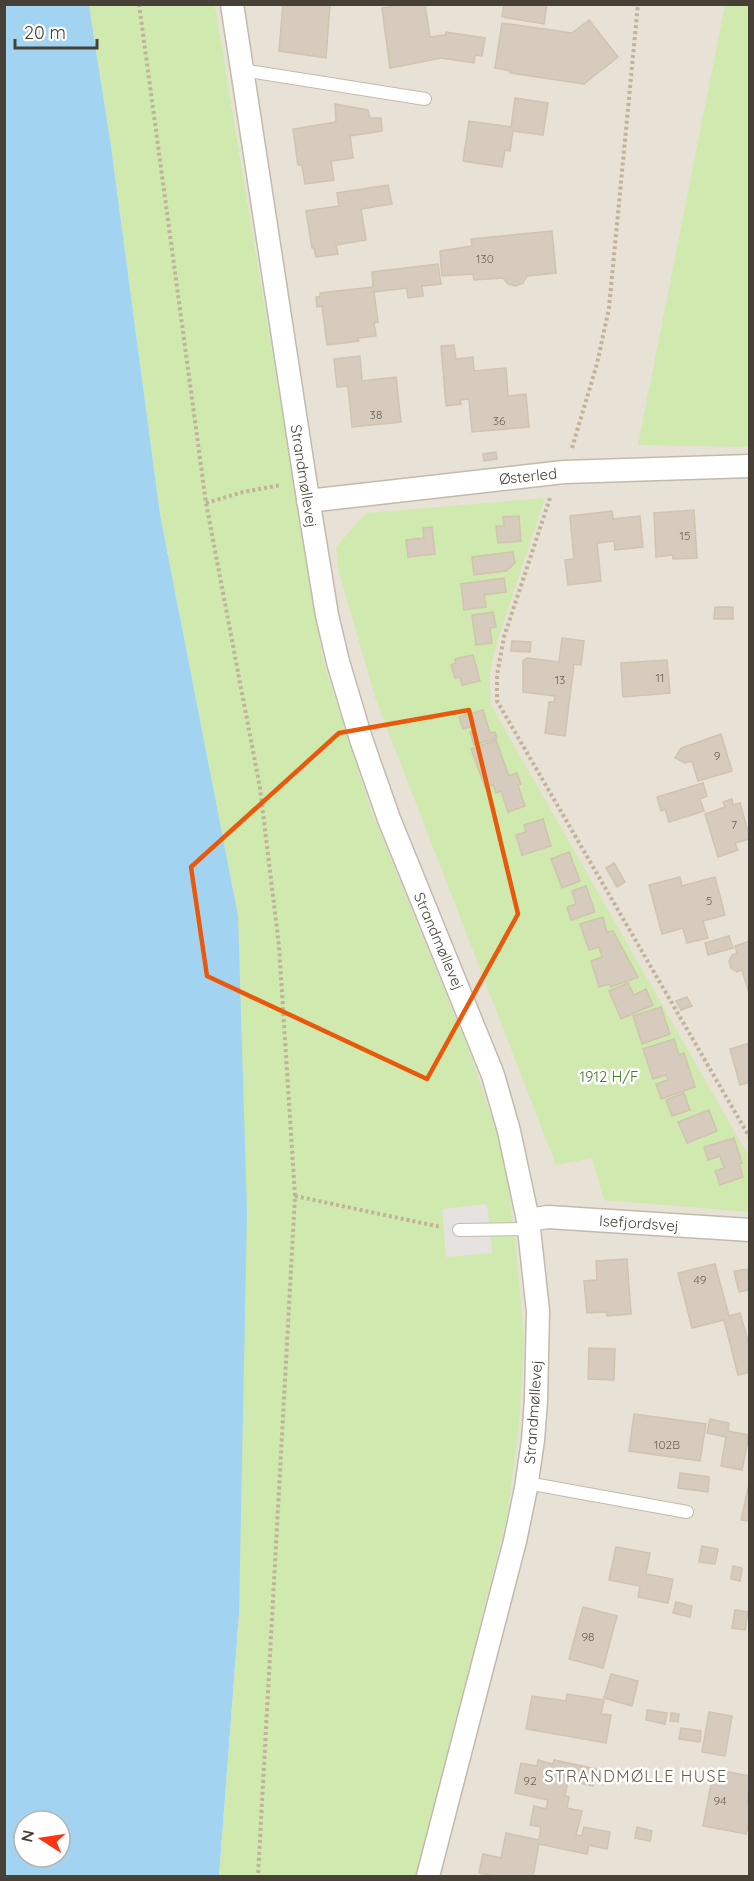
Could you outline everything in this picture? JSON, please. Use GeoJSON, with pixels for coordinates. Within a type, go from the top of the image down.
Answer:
{"type":"FeatureCollection","features":[{"type":"Feature","properties":{"kind":"street","name":"Strandmøllevej"},"geometry":{"type":"LineString","coordinates":[[232,4],[306,490],[327,615],[338,662],[361,739],[393,829],[493,1075],[509,1131],[529,1225],[538,1311],[533,1440],[515,1541],[428,1876]]}},
{"type":"Feature","properties":{"kind":"street","name":"Østerled"},"geometry":{"type":"LineString","coordinates":[[306,490],[564,472],[750,466]]}},
{"type":"Feature","properties":{"kind":"street","name":"Isefjordsvej"},"geometry":{"type":"LineString","coordinates":[[529,1225],[548,1217],[750,1230]]}},
{"type":"Feature","properties":{"kind":"lane"},"geometry":{"type":"LineString","coordinates":[[242,70],[425,99]]}},
{"type":"Feature","properties":{"kind":"lane"},"geometry":{"type":"LineString","coordinates":[[459,1230],[529,1225]]}},
{"type":"Feature","properties":{"kind":"lane"},"geometry":{"type":"LineString","coordinates":[[526,1483],[687,1512]]}},
{"type":"Feature","properties":{"kind":"path"},"geometry":{"type":"LineString","coordinates":[[139,4],[206,502],[260,789],[279,946],[295,1196],[258,1876]]}},
{"type":"Feature","properties":{"kind":"path"},"geometry":{"type":"LineString","coordinates":[[572,449],[597,364],[609,308],[638,4]]}},
{"type":"Feature","properties":{"kind":"path"},"geometry":{"type":"LineString","coordinates":[[206,502],[243,492],[306,490]]}},
{"type":"Feature","properties":{"kind":"path"},"geometry":{"type":"LineString","coordinates":[[550,499],[504,637],[497,675],[497,701],[750,1138]]}},
{"type":"Feature","properties":{"kind":"path"},"geometry":{"type":"LineString","coordinates":[[295,1196],[459,1230]]}},
{"type":"Feature","properties":{"kind":"highlighted area"},"geometry":{"type":"Polygon","coordinates":[[[469,710],[518,914],[427,1079],[207,976],[191,867],[339,733],[469,710]]]}},
{"type":"Feature","properties":{"kind":"shaded area"},"geometry":{"type":"Polygon","coordinates":[[[215,5],[749,5],[749,1876],[416,1876],[447,1751],[372,813],[323,659],[215,5]]]}},
{"type":"Feature","properties":{"kind":"shaded area"},"geometry":{"type":"Polygon","coordinates":[[[487,1204],[492,1253],[446,1257],[442,1209],[487,1204]]]}},
{"type":"Feature","properties":{"kind":"green space"},"geometry":{"type":"Polygon","coordinates":[[[89,5],[215,5],[323,659],[372,813],[470,1053],[505,1158],[524,1337],[519,1426],[507,1517],[416,1876],[219,1876],[239,1614],[238,915],[160,514],[111,146],[89,5]]]}},
{"type":"Feature","properties":{"kind":"green space"},"geometry":{"type":"Polygon","coordinates":[[[725,5],[749,5],[749,447],[638,445],[725,5]]]}},
{"type":"Feature","properties":{"kind":"green space","name":"1912 H/F"},"geometry":{"type":"Polygon","coordinates":[[[545,498],[498,639],[489,674],[491,705],[749,1157],[749,1212],[604,1200],[592,1158],[556,1165],[376,700],[339,572],[336,547],[366,513],[545,498]]]}},
{"type":"Feature","properties":{"kind":"water"},"geometry":{"type":"Polygon","coordinates":[[[4,5],[89,5],[111,146],[160,514],[238,915],[247,1212],[239,1614],[219,1876],[5,1876],[4,5]]]}},
{"type":"Feature","properties":{"kind":"building"},"geometry":{"type":"Polygon","coordinates":[[[283,4],[330,4],[326,58],[279,51],[283,4]]]}},
{"type":"Feature","properties":{"kind":"building"},"geometry":{"type":"Polygon","coordinates":[[[425,4],[430,37],[445,35],[446,32],[485,38],[482,56],[475,55],[474,63],[441,58],[390,68],[382,8],[425,4]]]}},
{"type":"Feature","properties":{"kind":"building"},"geometry":{"type":"Polygon","coordinates":[[[504,4],[547,4],[544,24],[502,17],[504,4]]]}},
{"type":"Feature","properties":{"kind":"building"},"geometry":{"type":"Polygon","coordinates":[[[589,20],[618,57],[584,84],[510,73],[511,71],[495,68],[502,23],[572,33],[589,20]]]}},
{"type":"Feature","properties":{"kind":"building"},"geometry":{"type":"Polygon","coordinates":[[[515,98],[548,103],[543,135],[513,131],[510,151],[505,150],[502,167],[463,161],[469,121],[511,127],[515,98]]]}},
{"type":"Feature","properties":{"kind":"building"},"geometry":{"type":"Polygon","coordinates":[[[335,104],[368,110],[370,118],[381,118],[382,131],[350,136],[353,158],[331,161],[334,180],[305,184],[302,165],[298,165],[293,129],[336,122],[335,104]]]}},
{"type":"Feature","properties":{"kind":"building"},"geometry":{"type":"Polygon","coordinates":[[[388,185],[392,204],[361,209],[366,240],[336,245],[338,254],[316,257],[314,248],[312,248],[306,211],[339,206],[337,193],[388,185]]]}},
{"type":"Feature","properties":{"kind":"building"},"geometry":{"type":"Polygon","coordinates":[[[552,231],[556,273],[527,276],[523,283],[516,286],[508,284],[503,278],[474,280],[473,274],[442,276],[440,251],[472,246],[471,239],[552,231]]]}},
{"type":"Feature","properties":{"kind":"building"},"geometry":{"type":"Polygon","coordinates":[[[438,264],[441,284],[422,286],[423,296],[408,298],[407,288],[374,292],[378,322],[374,323],[376,336],[358,338],[359,341],[327,345],[322,306],[317,307],[316,297],[320,297],[320,293],[373,287],[372,272],[438,264]]]}},
{"type":"Feature","properties":{"kind":"building"},"geometry":{"type":"Polygon","coordinates":[[[454,345],[456,359],[473,357],[474,371],[506,368],[508,396],[526,394],[529,427],[472,432],[469,399],[460,400],[461,404],[446,406],[441,346],[454,345]]]}},
{"type":"Feature","properties":{"kind":"building"},"geometry":{"type":"Polygon","coordinates":[[[360,356],[362,381],[396,377],[401,422],[352,427],[348,386],[337,387],[334,359],[360,356]]]}},
{"type":"Feature","properties":{"kind":"building"},"geometry":{"type":"Polygon","coordinates":[[[496,452],[497,459],[484,461],[483,454],[496,452]]]}},
{"type":"Feature","properties":{"kind":"building"},"geometry":{"type":"Polygon","coordinates":[[[694,510],[697,558],[673,559],[673,555],[656,557],[654,513],[694,510]]]}},
{"type":"Feature","properties":{"kind":"building"},"geometry":{"type":"Polygon","coordinates":[[[612,511],[613,519],[640,516],[643,547],[615,550],[614,541],[597,543],[601,581],[568,585],[565,560],[574,559],[570,516],[612,511]]]}},
{"type":"Feature","properties":{"kind":"building"},"geometry":{"type":"Polygon","coordinates":[[[519,516],[521,541],[498,543],[496,526],[504,526],[503,517],[519,516]]]}},
{"type":"Feature","properties":{"kind":"building"},"geometry":{"type":"Polygon","coordinates":[[[432,527],[435,554],[408,557],[406,540],[424,538],[423,528],[432,527]]]}},
{"type":"Feature","properties":{"kind":"building"},"geometry":{"type":"Polygon","coordinates":[[[513,552],[515,563],[506,571],[474,575],[472,557],[513,552]]]}},
{"type":"Feature","properties":{"kind":"building"},"geometry":{"type":"Polygon","coordinates":[[[504,578],[506,592],[484,595],[486,607],[464,610],[461,584],[504,578]]]}},
{"type":"Feature","properties":{"kind":"building"},"geometry":{"type":"Polygon","coordinates":[[[715,607],[733,607],[733,619],[714,619],[715,607]]]}},
{"type":"Feature","properties":{"kind":"building"},"geometry":{"type":"Polygon","coordinates":[[[493,612],[496,627],[490,628],[492,643],[476,645],[472,615],[493,612]]]}},
{"type":"Feature","properties":{"kind":"building"},"geometry":{"type":"Polygon","coordinates":[[[562,638],[584,641],[581,665],[574,664],[565,736],[545,733],[549,702],[554,702],[555,696],[523,692],[523,661],[527,658],[559,662],[562,638]]]}},
{"type":"Feature","properties":{"kind":"building"},"geometry":{"type":"Polygon","coordinates":[[[512,641],[531,642],[530,652],[511,651],[512,641]]]}},
{"type":"Feature","properties":{"kind":"building"},"geometry":{"type":"Polygon","coordinates":[[[473,655],[480,681],[462,685],[460,677],[455,678],[451,665],[456,663],[455,659],[473,655]]]}},
{"type":"Feature","properties":{"kind":"building"},"geometry":{"type":"Polygon","coordinates":[[[667,660],[670,693],[623,697],[621,663],[667,660]]]}},
{"type":"Feature","properties":{"kind":"building"},"geometry":{"type":"Polygon","coordinates":[[[483,710],[490,733],[495,732],[497,738],[474,745],[470,732],[475,731],[473,726],[463,729],[459,717],[483,710]]]}},
{"type":"Feature","properties":{"kind":"building"},"geometry":{"type":"Polygon","coordinates":[[[721,734],[732,771],[698,781],[692,761],[685,763],[675,758],[681,748],[721,734]]]}},
{"type":"Feature","properties":{"kind":"building"},"geometry":{"type":"Polygon","coordinates":[[[496,740],[509,776],[517,773],[521,784],[518,785],[525,806],[508,812],[501,791],[496,793],[493,784],[485,787],[471,749],[496,740]]]}},
{"type":"Feature","properties":{"kind":"building"},"geometry":{"type":"Polygon","coordinates":[[[703,783],[707,796],[700,799],[704,811],[669,822],[665,809],[661,811],[657,797],[703,783]]]}},
{"type":"Feature","properties":{"kind":"building"},"geometry":{"type":"Polygon","coordinates":[[[732,799],[733,805],[740,803],[750,839],[735,843],[738,850],[718,857],[705,814],[725,807],[723,802],[732,799]]]}},
{"type":"Feature","properties":{"kind":"building"},"geometry":{"type":"Polygon","coordinates":[[[543,819],[551,846],[522,855],[516,835],[526,832],[524,825],[543,819]]]}},
{"type":"Feature","properties":{"kind":"building"},"geometry":{"type":"Polygon","coordinates":[[[569,852],[580,881],[562,888],[551,859],[569,852]]]}},
{"type":"Feature","properties":{"kind":"building"},"geometry":{"type":"Polygon","coordinates":[[[614,863],[625,882],[617,887],[606,868],[614,863]]]}},
{"type":"Feature","properties":{"kind":"building"},"geometry":{"type":"Polygon","coordinates":[[[680,877],[682,886],[715,877],[725,915],[703,921],[708,938],[687,943],[683,928],[662,934],[649,885],[680,877]]]}},
{"type":"Feature","properties":{"kind":"building"},"geometry":{"type":"Polygon","coordinates":[[[586,886],[595,912],[571,920],[567,907],[576,904],[572,891],[586,886]]]}},
{"type":"Feature","properties":{"kind":"building"},"geometry":{"type":"Polygon","coordinates":[[[603,917],[607,932],[613,931],[638,977],[611,987],[609,984],[599,987],[591,961],[602,957],[599,947],[589,950],[580,924],[603,917]]]}},
{"type":"Feature","properties":{"kind":"building"},"geometry":{"type":"Polygon","coordinates":[[[729,936],[733,948],[708,955],[705,943],[729,936]]]}},
{"type":"Feature","properties":{"kind":"building"},"geometry":{"type":"Polygon","coordinates":[[[750,941],[750,989],[748,990],[742,970],[737,972],[731,968],[729,961],[732,955],[737,953],[735,946],[750,941]]]}},
{"type":"Feature","properties":{"kind":"building"},"geometry":{"type":"Polygon","coordinates":[[[628,983],[634,995],[646,989],[653,1005],[621,1019],[609,991],[628,983]]]}},
{"type":"Feature","properties":{"kind":"building"},"geometry":{"type":"Polygon","coordinates":[[[687,997],[692,1006],[681,1010],[676,1001],[687,997]]]}},
{"type":"Feature","properties":{"kind":"building"},"geometry":{"type":"Polygon","coordinates":[[[661,1007],[670,1034],[642,1044],[633,1016],[661,1007]]]}},
{"type":"Feature","properties":{"kind":"building"},"geometry":{"type":"Polygon","coordinates":[[[674,1039],[679,1055],[684,1053],[695,1087],[661,1099],[656,1084],[668,1080],[666,1075],[653,1079],[643,1049],[674,1039]]]}},
{"type":"Feature","properties":{"kind":"building"},"geometry":{"type":"Polygon","coordinates":[[[750,1043],[750,1082],[740,1085],[730,1049],[750,1043]]]}},
{"type":"Feature","properties":{"kind":"building"},"geometry":{"type":"Polygon","coordinates":[[[684,1093],[690,1110],[672,1116],[666,1100],[684,1093]]]}},
{"type":"Feature","properties":{"kind":"building"},"geometry":{"type":"Polygon","coordinates":[[[709,1110],[717,1131],[687,1143],[678,1122],[709,1110]]]}},
{"type":"Feature","properties":{"kind":"building"},"geometry":{"type":"Polygon","coordinates":[[[734,1138],[742,1163],[739,1164],[743,1177],[720,1185],[715,1171],[724,1168],[720,1156],[708,1160],[704,1147],[734,1138]]]}},
{"type":"Feature","properties":{"kind":"building"},"geometry":{"type":"Polygon","coordinates":[[[627,1259],[631,1314],[607,1316],[606,1312],[587,1313],[584,1281],[597,1280],[596,1261],[627,1259]]]}},
{"type":"Feature","properties":{"kind":"building"},"geometry":{"type":"Polygon","coordinates":[[[715,1264],[729,1316],[740,1313],[750,1348],[750,1372],[738,1375],[724,1320],[692,1328],[678,1273],[715,1264]]]}},
{"type":"Feature","properties":{"kind":"building"},"geometry":{"type":"Polygon","coordinates":[[[747,1269],[750,1290],[739,1292],[734,1271],[747,1269]]]}},
{"type":"Feature","properties":{"kind":"building"},"geometry":{"type":"Polygon","coordinates":[[[589,1348],[615,1349],[614,1380],[588,1379],[589,1348]]]}},
{"type":"Feature","properties":{"kind":"building"},"geometry":{"type":"Polygon","coordinates":[[[634,1414],[706,1424],[700,1461],[629,1451],[634,1414]]]}},
{"type":"Feature","properties":{"kind":"building"},"geometry":{"type":"Polygon","coordinates":[[[710,1419],[729,1423],[728,1431],[749,1435],[742,1470],[721,1466],[726,1437],[707,1433],[710,1419]]]}},
{"type":"Feature","properties":{"kind":"building"},"geometry":{"type":"Polygon","coordinates":[[[680,1473],[709,1477],[708,1492],[678,1488],[680,1473]]]}},
{"type":"Feature","properties":{"kind":"building"},"geometry":{"type":"Polygon","coordinates":[[[748,1488],[750,1488],[750,1521],[741,1520],[748,1488]]]}},
{"type":"Feature","properties":{"kind":"building"},"geometry":{"type":"Polygon","coordinates":[[[702,1546],[718,1549],[715,1564],[699,1562],[702,1546]]]}},
{"type":"Feature","properties":{"kind":"building"},"geometry":{"type":"Polygon","coordinates":[[[616,1547],[650,1553],[646,1574],[673,1579],[668,1603],[638,1597],[640,1586],[609,1580],[616,1547]]]}},
{"type":"Feature","properties":{"kind":"building"},"geometry":{"type":"Polygon","coordinates":[[[733,1566],[742,1568],[740,1581],[731,1579],[733,1566]]]}},
{"type":"Feature","properties":{"kind":"building"},"geometry":{"type":"Polygon","coordinates":[[[676,1602],[692,1606],[690,1617],[673,1613],[676,1602]]]}},
{"type":"Feature","properties":{"kind":"building"},"geometry":{"type":"Polygon","coordinates":[[[583,1607],[617,1616],[603,1668],[569,1659],[583,1607]]]}},
{"type":"Feature","properties":{"kind":"building"},"geometry":{"type":"Polygon","coordinates":[[[735,1610],[748,1612],[745,1630],[732,1628],[735,1610]]]}},
{"type":"Feature","properties":{"kind":"building"},"geometry":{"type":"Polygon","coordinates":[[[611,1674],[638,1681],[632,1706],[604,1698],[611,1674]]]}},
{"type":"Feature","properties":{"kind":"building"},"geometry":{"type":"Polygon","coordinates":[[[567,1694],[604,1700],[601,1714],[611,1715],[606,1743],[526,1729],[532,1696],[566,1701],[567,1694]]]}},
{"type":"Feature","properties":{"kind":"building"},"geometry":{"type":"Polygon","coordinates":[[[647,1710],[667,1713],[665,1724],[646,1720],[647,1710]]]}},
{"type":"Feature","properties":{"kind":"building"},"geometry":{"type":"Polygon","coordinates":[[[709,1712],[732,1716],[725,1756],[702,1752],[709,1712]]]}},
{"type":"Feature","properties":{"kind":"building"},"geometry":{"type":"Polygon","coordinates":[[[671,1713],[679,1714],[678,1722],[670,1721],[671,1713]]]}},
{"type":"Feature","properties":{"kind":"building"},"geometry":{"type":"Polygon","coordinates":[[[681,1728],[701,1731],[700,1742],[679,1739],[681,1728]]]}},
{"type":"Feature","properties":{"kind":"building"},"geometry":{"type":"Polygon","coordinates":[[[538,1760],[553,1764],[554,1760],[597,1769],[593,1786],[568,1780],[565,1796],[569,1797],[567,1808],[582,1811],[576,1835],[582,1836],[584,1827],[610,1832],[607,1849],[589,1845],[587,1854],[539,1844],[533,1876],[495,1876],[479,1873],[483,1854],[501,1858],[506,1833],[539,1840],[541,1827],[530,1825],[534,1806],[546,1809],[548,1800],[515,1793],[521,1763],[537,1766],[538,1760]]]}},
{"type":"Feature","properties":{"kind":"building"},"geometry":{"type":"Polygon","coordinates":[[[714,1769],[750,1776],[747,1805],[750,1806],[750,1819],[746,1834],[703,1826],[714,1769]]]}},
{"type":"Feature","properties":{"kind":"building"},"geometry":{"type":"Polygon","coordinates":[[[637,1827],[652,1831],[650,1841],[635,1838],[637,1827]]]}},
{"type":"Feature","properties":{"kind":"district","name":"STRANDMØLLE HUSE"},"geometry":{"type":"Point","coordinates":[636,1776]}}]}
